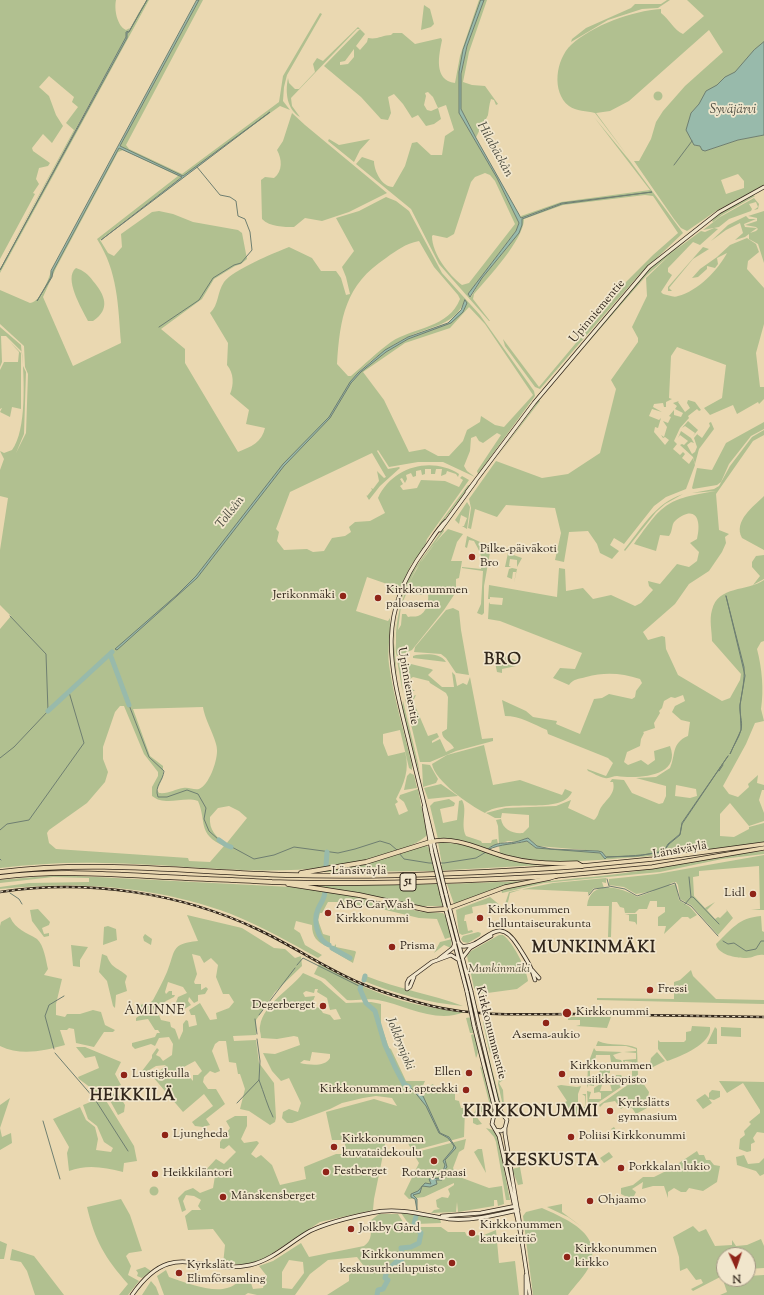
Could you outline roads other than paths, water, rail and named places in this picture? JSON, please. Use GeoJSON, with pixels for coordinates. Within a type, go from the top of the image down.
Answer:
{"type":"FeatureCollection","features":[{"type":"Feature","properties":{"kind":"highway"},"geometry":{"type":"LineString","coordinates":[[287,875],[346,867],[393,855],[432,841]]}},
{"type":"Feature","properties":{"kind":"highway","name":"Länsiväylä"},"geometry":{"type":"LineString","coordinates":[[0,872],[84,866],[287,875],[429,874],[582,866]]}},
{"type":"Feature","properties":{"kind":"highway","name":"Länsiväylä"},"geometry":{"type":"LineString","coordinates":[[0,877],[43,873],[84,872],[276,882],[430,881],[556,876]]}},
{"type":"Feature","properties":{"kind":"highway"},"geometry":{"type":"LineString","coordinates":[[276,882],[359,895],[428,910],[448,908]]}},
{"type":"Feature","properties":{"kind":"main road","name":"Upinniementie"},"geometry":{"type":"LineString","coordinates":[[448,908],[434,853],[391,658],[390,637],[396,605],[402,585],[413,566],[534,403],[649,267],[713,216],[764,188]]}},
{"type":"Feature","properties":{"kind":"main road"},"geometry":{"type":"LineString","coordinates":[[432,841],[452,840],[533,863],[577,863],[582,866]]}},
{"type":"Feature","properties":{"kind":"main road","name":"Länsiväylä"},"geometry":{"type":"LineString","coordinates":[[582,866],[679,856],[764,844]]}},
{"type":"Feature","properties":{"kind":"main road","name":"Länsiväylä"},"geometry":{"type":"LineString","coordinates":[[556,876],[652,867],[764,848]]}},
{"type":"Feature","properties":{"kind":"main road"},"geometry":{"type":"LineString","coordinates":[[448,908],[498,890],[556,876]]}},
{"type":"Feature","properties":{"kind":"main road","name":"Kirkkonummentie"},"geometry":{"type":"LineString","coordinates":[[448,908],[471,992],[497,1100],[504,1116]]}},
{"type":"Feature","properties":{"kind":"main road"},"geometry":{"type":"LineString","coordinates":[[414,977],[424,968],[453,948],[457,943],[462,946],[468,946],[499,931],[509,933],[532,970],[539,978]]}},
{"type":"Feature","properties":{"kind":"main road"},"geometry":{"type":"LineString","coordinates":[[439,959],[452,956],[461,959],[470,948],[492,934]]}},
{"type":"Feature","properties":{"kind":"main road","name":"Kirkkonummentie"},"geometry":{"type":"LineString","coordinates":[[461,959],[474,1026],[495,1110],[494,1117]]}},
{"type":"Feature","properties":{"kind":"main road"},"geometry":{"type":"LineString","coordinates":[[532,970],[535,980]]}},
{"type":"Feature","properties":{"kind":"main road"},"geometry":{"type":"LineString","coordinates":[[516,1208],[499,1136],[492,1124],[494,1117],[500,1114],[504,1116],[508,1123],[505,1128],[505,1134],[530,1295]]}},
{"type":"Feature","properties":{"kind":"main road"},"geometry":{"type":"LineString","coordinates":[[496,1130],[505,1128]]}},
{"type":"Feature","properties":{"kind":"main road"},"geometry":{"type":"LineString","coordinates":[[132,1295],[146,1278],[161,1267],[172,1263],[189,1261],[231,1266],[251,1265],[274,1255],[320,1227],[379,1211],[397,1210],[441,1216],[451,1219],[475,1218],[516,1208]]}},
{"type":"Feature","properties":{"kind":"main road"},"geometry":{"type":"LineString","coordinates":[[526,1272],[526,1295]]}},
{"type":"Feature","properties":{"kind":"water"},"geometry":{"type":"Polygon","coordinates":[[[147,0],[129,32],[127,33],[127,38],[0,270],[126,37],[126,32],[129,31],[147,0]]]}},
{"type":"Feature","properties":{"kind":"water"},"geometry":{"type":"Polygon","coordinates":[[[197,0],[199,0],[120,146],[183,176],[270,112],[101,240],[182,177],[119,148],[53,271],[52,277],[37,301],[51,277],[51,271],[197,0]]]}},
{"type":"Feature","properties":{"kind":"water"},"geometry":{"type":"Polygon","coordinates":[[[481,0],[484,0],[467,46],[461,74],[461,109],[521,218],[562,203],[652,192],[562,204],[522,219],[522,225],[519,233],[482,278],[470,297],[468,294],[516,231],[519,223],[497,178],[459,113],[459,72],[463,50],[481,0]]]}},
{"type":"Feature","properties":{"kind":"water","name":"Syväjärvi"},"geometry":{"type":"Polygon","coordinates":[[[764,42],[764,135],[738,140],[705,151],[702,150],[700,146],[694,145],[686,130],[691,113],[699,104],[706,91],[717,85],[725,77],[735,72],[754,50],[764,42]]]}},
{"type":"Feature","properties":{"kind":"water"},"geometry":{"type":"Polygon","coordinates":[[[465,300],[467,303],[463,312],[451,323],[408,339],[386,352],[361,372],[351,383],[330,418],[284,466],[197,578],[117,650],[115,649],[178,594],[196,576],[283,464],[329,417],[350,382],[358,373],[385,350],[408,337],[448,323],[461,310],[465,300]]]}},
{"type":"Feature","properties":{"kind":"water"},"geometry":{"type":"Polygon","coordinates":[[[726,596],[744,667],[744,673],[726,596]]]}},
{"type":"Feature","properties":{"kind":"water"},"geometry":{"type":"Polygon","coordinates":[[[744,673],[745,676],[740,705],[743,686],[744,673]]]}},
{"type":"Feature","properties":{"kind":"water"},"geometry":{"type":"Polygon","coordinates":[[[740,714],[742,724],[741,730],[740,714]]]}},
{"type":"Feature","properties":{"kind":"water"},"geometry":{"type":"Polygon","coordinates":[[[728,756],[682,824],[680,835],[669,844],[664,851],[668,844],[680,834],[682,823],[728,756]]]}},
{"type":"Feature","properties":{"kind":"water"},"geometry":{"type":"Polygon","coordinates":[[[528,838],[537,846],[551,849],[598,851],[602,852],[606,857],[605,859],[600,853],[536,848],[527,841],[502,845],[487,850],[497,844],[515,842],[528,838]]]}},
{"type":"Feature","properties":{"kind":"water"},"geometry":{"type":"Polygon","coordinates":[[[404,1084],[423,1096],[440,1133],[449,1137],[456,1148],[445,1160],[447,1167],[444,1171],[442,1180],[436,1180],[437,1184],[430,1187],[422,1186],[425,1183],[431,1184],[429,1179],[441,1178],[445,1165],[443,1161],[454,1146],[448,1138],[439,1133],[426,1106],[413,1090],[404,1084]]]}},
{"type":"Feature","properties":{"kind":"water"},"geometry":{"type":"Polygon","coordinates":[[[422,1187],[420,1193],[413,1195],[417,1199],[417,1210],[415,1199],[411,1197],[411,1194],[418,1191],[422,1187]]]}},
{"type":"Feature","properties":{"kind":"waterway"},"geometry":{"type":"LineString","coordinates":[[674,165],[692,141]]}},
{"type":"Feature","properties":{"kind":"waterway"},"geometry":{"type":"LineString","coordinates":[[159,327],[199,300],[213,278],[234,265],[241,263],[252,250],[250,232],[245,219],[238,216],[236,201],[230,197],[220,195],[197,167]]}},
{"type":"Feature","properties":{"kind":"waterway"},"geometry":{"type":"LineString","coordinates":[[0,758],[14,747],[48,711],[46,654],[10,616]]}},
{"type":"Feature","properties":{"kind":"waterway"},"geometry":{"type":"LineString","coordinates":[[48,711],[112,652]]}},
{"type":"Feature","properties":{"kind":"waterway"},"geometry":{"type":"LineString","coordinates":[[110,654],[129,705]]}},
{"type":"Feature","properties":{"kind":"waterway"},"geometry":{"type":"LineString","coordinates":[[0,830],[7,824],[29,820],[84,743],[69,692]]}},
{"type":"Feature","properties":{"kind":"waterway"},"geometry":{"type":"LineString","coordinates":[[129,705],[149,757],[164,771],[157,790],[158,797],[167,797],[187,790],[198,794],[206,808],[204,819],[209,831],[219,840],[254,859],[274,855],[294,847],[338,853],[380,841],[390,844],[397,850]]}},
{"type":"Feature","properties":{"kind":"waterway"},"geometry":{"type":"LineString","coordinates":[[719,771],[723,765]]}},
{"type":"Feature","properties":{"kind":"waterway"},"geometry":{"type":"LineString","coordinates":[[219,840],[231,847]]}},
{"type":"Feature","properties":{"kind":"waterway"},"geometry":{"type":"LineString","coordinates":[[326,866],[327,852]]}},
{"type":"Feature","properties":{"kind":"waterway"},"geometry":{"type":"LineString","coordinates":[[399,853],[404,859],[429,863],[444,863],[476,858],[486,852]]}},
{"type":"Feature","properties":{"kind":"waterway"},"geometry":{"type":"LineString","coordinates":[[685,904],[691,897],[689,877]]}},
{"type":"Feature","properties":{"kind":"waterway"},"geometry":{"type":"LineString","coordinates":[[607,879],[609,886],[625,889],[637,896],[675,883],[680,900],[691,906],[718,936]]}},
{"type":"Feature","properties":{"kind":"waterway"},"geometry":{"type":"LineString","coordinates":[[589,895],[594,889],[609,887]]}},
{"type":"Feature","properties":{"kind":"waterway"},"geometry":{"type":"LineString","coordinates":[[325,891],[324,898],[318,909],[316,924],[322,939],[329,945]]}},
{"type":"Feature","properties":{"kind":"waterway"},"geometry":{"type":"LineString","coordinates":[[10,893],[19,899],[22,904]]}},
{"type":"Feature","properties":{"kind":"waterway"},"geometry":{"type":"LineString","coordinates":[[691,897],[693,897],[719,924]]}},
{"type":"Feature","properties":{"kind":"waterway"},"geometry":{"type":"LineString","coordinates":[[723,941],[728,944],[734,943],[746,951],[756,949],[761,941],[764,941]]}},
{"type":"Feature","properties":{"kind":"waterway"},"geometry":{"type":"LineString","coordinates":[[332,948],[350,958]]}},
{"type":"Feature","properties":{"kind":"waterway"},"geometry":{"type":"LineString","coordinates":[[297,965],[303,958],[361,987]]}},
{"type":"Feature","properties":{"kind":"waterway"},"geometry":{"type":"LineString","coordinates":[[259,1015],[295,968]]}},
{"type":"Feature","properties":{"kind":"waterway"},"geometry":{"type":"LineString","coordinates":[[364,980],[365,976]]}},
{"type":"Feature","properties":{"kind":"waterway","name":"Jolkbynjoki"},"geometry":{"type":"LineString","coordinates":[[361,986],[360,989],[366,1003],[375,1011],[385,1045],[395,1067],[404,1084],[409,1087]]}},
{"type":"Feature","properties":{"kind":"waterway"},"geometry":{"type":"LineString","coordinates":[[54,1049],[45,1016],[49,1005],[64,996]]}},
{"type":"Feature","properties":{"kind":"waterway"},"geometry":{"type":"LineString","coordinates":[[255,1019],[257,1034]]}},
{"type":"Feature","properties":{"kind":"waterway"},"geometry":{"type":"LineString","coordinates":[[237,1103],[259,1080],[260,1061],[257,1039]]}},
{"type":"Feature","properties":{"kind":"waterway"},"geometry":{"type":"LineString","coordinates":[[55,1053],[93,1097]]}},
{"type":"Feature","properties":{"kind":"waterway"},"geometry":{"type":"LineString","coordinates":[[259,1080],[273,1117]]}},
{"type":"Feature","properties":{"kind":"waterway"},"geometry":{"type":"LineString","coordinates":[[96,1101],[128,1151]]}},
{"type":"Feature","properties":{"kind":"waterway"},"geometry":{"type":"LineString","coordinates":[[43,1121],[60,1179]]}},
{"type":"Feature","properties":{"kind":"waterway","name":"Jolkbynjoki"},"geometry":{"type":"LineString","coordinates":[[414,1224],[416,1216]]}},
{"type":"Feature","properties":{"kind":"waterway","name":"Jolkbynjoki"},"geometry":{"type":"LineString","coordinates":[[377,1295],[378,1290],[383,1289],[388,1280],[385,1278],[387,1271],[397,1261],[401,1262],[403,1256],[401,1248],[411,1247],[419,1243],[421,1233],[414,1227]]}},
{"type":"Feature","properties":{"kind":"railway"},"geometry":{"type":"LineString","coordinates":[[0,892],[33,888],[99,888],[165,898],[197,906],[229,917],[259,930],[334,971],[369,987],[405,999],[449,1010],[503,1014],[764,1017]]}},
{"type":"Feature","properties":{"kind":"place","name":"Pilke-päiväkoti Bro"},"geometry":{"type":"Point","coordinates":[472,557]}},
{"type":"Feature","properties":{"kind":"place","name":"Jerikonmäki"},"geometry":{"type":"Point","coordinates":[343,596]}},
{"type":"Feature","properties":{"kind":"place","name":"Kirkkonummen paloasema"},"geometry":{"type":"Point","coordinates":[378,598]}},
{"type":"Feature","properties":{"kind":"place","name":"Lidl"},"geometry":{"type":"Point","coordinates":[753,894]}},
{"type":"Feature","properties":{"kind":"place","name":"ABC CarWash Kirkkonummi"},"geometry":{"type":"Point","coordinates":[328,913]}},
{"type":"Feature","properties":{"kind":"place","name":"Kirkkonummen helluntaiseurakunta"},"geometry":{"type":"Point","coordinates":[480,918]}},
{"type":"Feature","properties":{"kind":"place","name":"Prisma"},"geometry":{"type":"Point","coordinates":[392,947]}},
{"type":"Feature","properties":{"kind":"place","name":"Fressi"},"geometry":{"type":"Point","coordinates":[650,990]}},
{"type":"Feature","properties":{"kind":"place","name":"Degerberget"},"geometry":{"type":"Point","coordinates":[323,1006]}},
{"type":"Feature","properties":{"kind":"place","name":"Kirkkonummi"},"geometry":{"type":"Point","coordinates":[567,1013]}},
{"type":"Feature","properties":{"kind":"place","name":"Asema-aukio"},"geometry":{"type":"Point","coordinates":[546,1023]}},
{"type":"Feature","properties":{"kind":"place","name":"Ellen"},"geometry":{"type":"Point","coordinates":[469,1073]}},
{"type":"Feature","properties":{"kind":"place","name":"Kirkkonummen musiikkiopisto"},"geometry":{"type":"Point","coordinates":[562,1074]}},
{"type":"Feature","properties":{"kind":"place","name":"Lustigkulla"},"geometry":{"type":"Point","coordinates":[124,1075]}},
{"type":"Feature","properties":{"kind":"place","name":"Kirkkonummen 1. apteekki"},"geometry":{"type":"Point","coordinates":[466,1090]}},
{"type":"Feature","properties":{"kind":"place","name":"Kyrkslätts gymnasium"},"geometry":{"type":"Point","coordinates":[610,1111]}},
{"type":"Feature","properties":{"kind":"place","name":"Ljungheda"},"geometry":{"type":"Point","coordinates":[165,1135]}},
{"type":"Feature","properties":{"kind":"place","name":"Poliisi Kirkkonummi"},"geometry":{"type":"Point","coordinates":[571,1137]}},
{"type":"Feature","properties":{"kind":"place","name":"Kirkkonummen kuvataidekoulu"},"geometry":{"type":"Point","coordinates":[334,1147]}},
{"type":"Feature","properties":{"kind":"place","name":"Rotary-paasi"},"geometry":{"type":"Point","coordinates":[434,1161]}},
{"type":"Feature","properties":{"kind":"place","name":"Porkkalan lukio"},"geometry":{"type":"Point","coordinates":[621,1168]}},
{"type":"Feature","properties":{"kind":"place","name":"Festberget"},"geometry":{"type":"Point","coordinates":[326,1172]}},
{"type":"Feature","properties":{"kind":"place","name":"Heikkiläntori"},"geometry":{"type":"Point","coordinates":[155,1174]}},
{"type":"Feature","properties":{"kind":"place","name":"Månskensberget"},"geometry":{"type":"Point","coordinates":[223,1197]}},
{"type":"Feature","properties":{"kind":"place","name":"Ohjaamo"},"geometry":{"type":"Point","coordinates":[590,1201]}},
{"type":"Feature","properties":{"kind":"place","name":"Jolkby Gård"},"geometry":{"type":"Point","coordinates":[351,1229]}},
{"type":"Feature","properties":{"kind":"place","name":"Kirkkonummen katukeittiö"},"geometry":{"type":"Point","coordinates":[472,1233]}},
{"type":"Feature","properties":{"kind":"place","name":"Kirkkonummen kirkko"},"geometry":{"type":"Point","coordinates":[567,1257]}},
{"type":"Feature","properties":{"kind":"place","name":"Kirkkonummen keskusurheilupuisto"},"geometry":{"type":"Point","coordinates":[452,1263]}},
{"type":"Feature","properties":{"kind":"place","name":"Kyrkslätt Elimförsamling"},"geometry":{"type":"Point","coordinates":[179,1273]}},
{"type":"Feature","properties":{"kind":"district","name":"BRO"},"geometry":{"type":"Point","coordinates":[503,661]}},
{"type":"Feature","properties":{"kind":"district","name":"MUNKINMÄKI"},"geometry":{"type":"Point","coordinates":[594,949]}},
{"type":"Feature","properties":{"kind":"district","name":"ÅMINNE"},"geometry":{"type":"Point","coordinates":[155,1012]}},
{"type":"Feature","properties":{"kind":"district","name":"HEIKKILÄ"},"geometry":{"type":"Point","coordinates":[133,1097]}},
{"type":"Feature","properties":{"kind":"district","name":"KIRKKONUMMI"},"geometry":{"type":"Point","coordinates":[531,1113]}},
{"type":"Feature","properties":{"kind":"district","name":"KESKUSTA"},"geometry":{"type":"Point","coordinates":[552,1162]}},
{"type":"Feature","properties":{"kind":"water label","name":"Hilabäckån"},"geometry":{"type":"Point","coordinates":[494,150]}},
{"type":"Feature","properties":{"kind":"water label","name":"Tollsån"},"geometry":{"type":"Point","coordinates":[231,513]}},
{"type":"Feature","properties":{"kind":"park label","name":"Munkinmäki"},"geometry":{"type":"Point","coordinates":[499,970]}}]}
